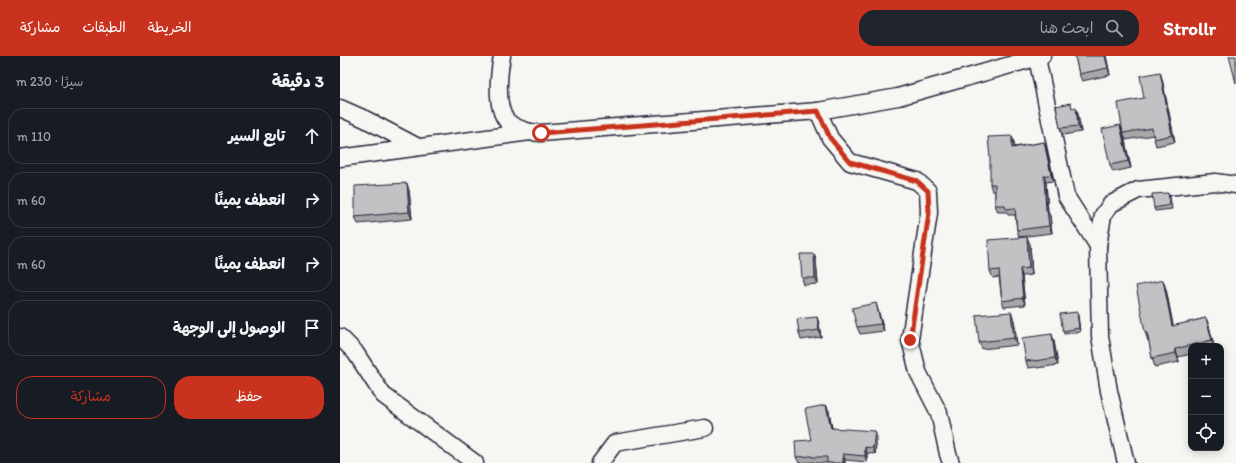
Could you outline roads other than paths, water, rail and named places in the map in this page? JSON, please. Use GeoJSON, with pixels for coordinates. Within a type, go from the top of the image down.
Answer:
{"type":"FeatureCollection","features":[{"type":"Feature","properties":{"kind":"street"},"geometry":{"type":"LineString","coordinates":[[502,56],[498,88],[502,108],[507,121],[518,128],[530,132]]}},
{"type":"Feature","properties":{"kind":"street"},"geometry":{"type":"LineString","coordinates":[[340,158],[530,132],[541,133],[818,111],[898,97],[994,63],[1039,57],[1066,196],[1098,246]]}},
{"type":"Feature","properties":{"kind":"street"},"geometry":{"type":"LineString","coordinates":[[340,108],[365,119],[418,147]]}},
{"type":"Feature","properties":{"kind":"street"},"geometry":{"type":"LineString","coordinates":[[818,111],[830,138],[850,162],[917,181],[928,191],[929,213],[910,340],[918,372],[939,413],[951,463]]}},
{"type":"Feature","properties":{"kind":"street"},"geometry":{"type":"LineString","coordinates":[[1126,463],[1109,391],[1100,336],[1098,246],[1103,215],[1111,204],[1138,190],[1215,182],[1236,185]]}},
{"type":"Feature","properties":{"kind":"street"},"geometry":{"type":"LineString","coordinates":[[340,337],[355,352],[383,395],[475,463]]}},
{"type":"Feature","properties":{"kind":"street"},"geometry":{"type":"LineString","coordinates":[[600,463],[616,443],[706,428]]}}]}
